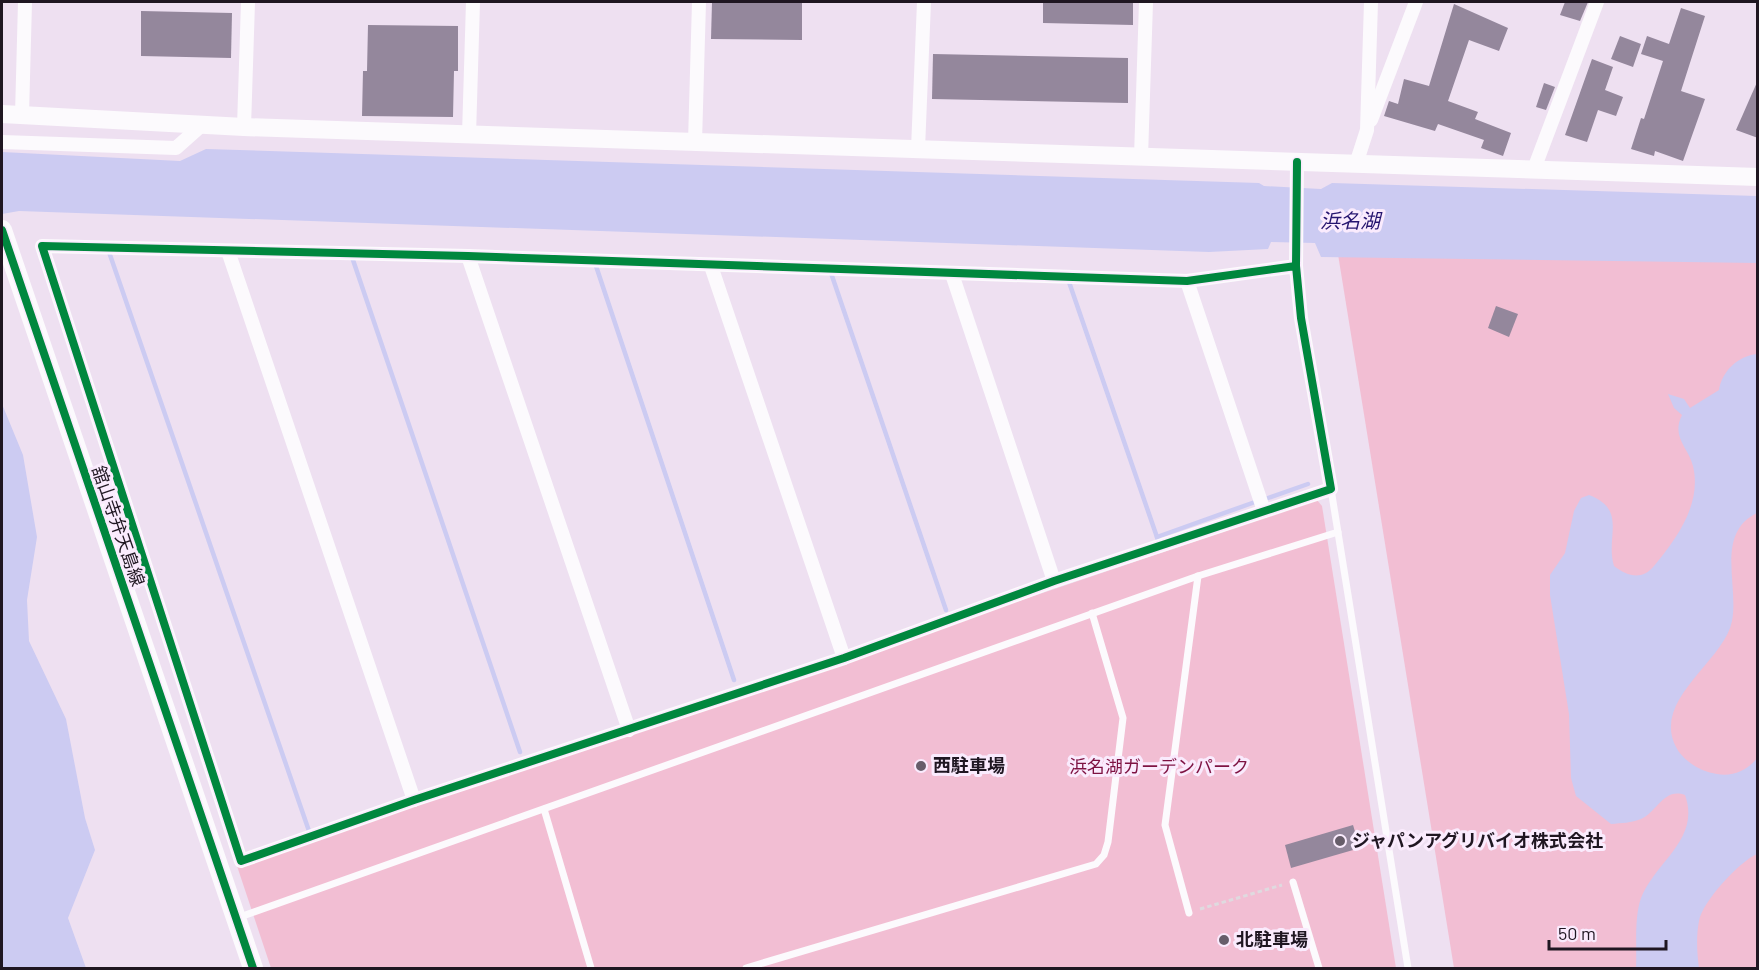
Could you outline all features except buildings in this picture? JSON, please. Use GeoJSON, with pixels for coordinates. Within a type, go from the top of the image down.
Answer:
{"type":"FeatureCollection","features":[{"type":"Feature","properties":{"kind":"main road","name":"舘山寺弁天島線"},"geometry":{"type":"LineString","coordinates":[[2,230],[253,969]]}},
{"type":"Feature","properties":{"kind":"street"},"geometry":{"type":"LineString","coordinates":[[22,115],[25,2]]}},
{"type":"Feature","properties":{"kind":"street"},"geometry":{"type":"LineString","coordinates":[[244,127],[248,2]]}},
{"type":"Feature","properties":{"kind":"street"},"geometry":{"type":"LineString","coordinates":[[469,135],[473,2]]}},
{"type":"Feature","properties":{"kind":"street"},"geometry":{"type":"LineString","coordinates":[[695,142],[699,2]]}},
{"type":"Feature","properties":{"kind":"street"},"geometry":{"type":"LineString","coordinates":[[918,149],[924,2]]}},
{"type":"Feature","properties":{"kind":"street"},"geometry":{"type":"LineString","coordinates":[[1141,157],[1146,2]]}},
{"type":"Feature","properties":{"kind":"street"},"geometry":{"type":"LineString","coordinates":[[1367,130],[1371,2]]}},
{"type":"Feature","properties":{"kind":"street"},"geometry":{"type":"LineString","coordinates":[[1356,164],[1416,2]]}},
{"type":"Feature","properties":{"kind":"street"},"geometry":{"type":"LineString","coordinates":[[1534,170],[1597,2]]}},
{"type":"Feature","properties":{"kind":"street"},"geometry":{"type":"LineString","coordinates":[[2,114],[244,127],[1141,157],[1297,166],[1356,164],[1758,177]]}},
{"type":"Feature","properties":{"kind":"street"},"geometry":{"type":"LineString","coordinates":[[2,142],[176,148],[203,124]]}},
{"type":"Feature","properties":{"kind":"street"},"geometry":{"type":"LineString","coordinates":[[1296,266],[1187,281],[468,256],[42,246],[241,861],[414,800],[844,657],[1054,581],[1331,489],[1301,318],[1296,266],[1297,166]]}},
{"type":"Feature","properties":{"kind":"street"},"geometry":{"type":"LineString","coordinates":[[228,251],[414,800]]}},
{"type":"Feature","properties":{"kind":"street"},"geometry":{"type":"LineString","coordinates":[[468,256],[629,730]]}},
{"type":"Feature","properties":{"kind":"street"},"geometry":{"type":"LineString","coordinates":[[711,266],[844,657]]}},
{"type":"Feature","properties":{"kind":"street"},"geometry":{"type":"LineString","coordinates":[[952,274],[1054,581]]}},
{"type":"Feature","properties":{"kind":"street"},"geometry":{"type":"LineString","coordinates":[[1187,281],[1264,512]]}},
{"type":"Feature","properties":{"kind":"lane"},"geometry":{"type":"LineString","coordinates":[[1331,489],[1408,969]]}},
{"type":"Feature","properties":{"kind":"lane"},"geometry":{"type":"LineString","coordinates":[[236,919],[1198,576],[1338,532]]}},
{"type":"Feature","properties":{"kind":"lane"},"geometry":{"type":"LineString","coordinates":[[1189,913],[1165,825],[1198,576]]}},
{"type":"Feature","properties":{"kind":"lane"},"geometry":{"type":"LineString","coordinates":[[746,969],[1096,864],[1104,855],[1108,842],[1123,718],[1092,614]]}},
{"type":"Feature","properties":{"kind":"lane"},"geometry":{"type":"LineString","coordinates":[[544,809],[591,969]]}},
{"type":"Feature","properties":{"kind":"lane"},"geometry":{"type":"LineString","coordinates":[[1293,882],[1319,969]]}},
{"type":"Feature","properties":{"kind":"path"},"geometry":{"type":"LineString","coordinates":[[1189,913],[1293,882]]}},
{"type":"Feature","properties":{"kind":"green space"},"geometry":{"type":"Polygon","coordinates":[[[1335,236],[1757,238],[1757,968],[1454,968],[1335,236]]]}},
{"type":"Feature","properties":{"kind":"green space","name":"浜名湖ガーデンパーク"},"geometry":{"type":"Polygon","coordinates":[[[1317,500],[1322,506],[1396,968],[271,968],[237,866],[1317,500]]]}},
{"type":"Feature","properties":{"kind":"water","name":"浜名湖"},"geometry":{"type":"Polygon","coordinates":[[[206,149],[1259,183],[1264,186],[1321,189],[1332,183],[1757,196],[1757,263],[1321,257],[1315,243],[1271,242],[1268,249],[1209,252],[19,211],[2,214],[2,152],[180,161],[206,149]]]}},
{"type":"Feature","properties":{"kind":"water"},"geometry":{"type":"Polygon","coordinates":[[[1757,354],[1757,513],[1744,522],[1736,533],[1732,547],[1733,607],[1732,621],[1726,637],[1679,700],[1672,716],[1671,734],[1679,752],[1687,760],[1696,767],[1712,773],[1723,775],[1734,773],[1745,769],[1757,758],[1757,854],[1741,865],[1723,883],[1702,913],[1697,939],[1699,968],[1636,968],[1637,923],[1641,898],[1682,837],[1687,825],[1688,811],[1685,795],[1678,793],[1666,797],[1641,819],[1611,824],[1576,796],[1571,778],[1569,714],[1550,595],[1550,575],[1565,553],[1574,511],[1581,498],[1589,495],[1601,501],[1612,516],[1614,566],[1629,574],[1639,575],[1645,574],[1654,566],[1686,520],[1694,494],[1693,466],[1678,430],[1682,415],[1674,408],[1668,394],[1684,399],[1690,408],[1719,390],[1727,371],[1737,361],[1757,354]]]}},
{"type":"Feature","properties":{"kind":"water"},"geometry":{"type":"Polygon","coordinates":[[[2,404],[23,455],[37,537],[27,600],[29,641],[66,719],[85,818],[95,850],[68,918],[86,968],[2,968],[2,404]]]}},
{"type":"Feature","properties":{"kind":"waterway"},"geometry":{"type":"LineString","coordinates":[[109,252],[309,831]]}},
{"type":"Feature","properties":{"kind":"waterway"},"geometry":{"type":"LineString","coordinates":[[353,260],[520,752]]}},
{"type":"Feature","properties":{"kind":"waterway"},"geometry":{"type":"LineString","coordinates":[[596,266],[734,680]]}},
{"type":"Feature","properties":{"kind":"waterway"},"geometry":{"type":"LineString","coordinates":[[831,273],[946,610]]}},
{"type":"Feature","properties":{"kind":"waterway"},"geometry":{"type":"LineString","coordinates":[[1069,282],[1158,540]]}},
{"type":"Feature","properties":{"kind":"waterway"},"geometry":{"type":"LineString","coordinates":[[1268,498],[1308,484]]}},
{"type":"Feature","properties":{"kind":"waterway"},"geometry":{"type":"LineString","coordinates":[[1157,537],[1255,502]]}},
{"type":"Feature","properties":{"kind":"cycle path"},"geometry":{"type":"LineString","coordinates":[[1296,266],[1187,281],[468,256],[42,246],[241,861],[414,800],[844,658],[1054,581],[1331,489],[1301,318],[1296,266],[1297,162]]}},
{"type":"Feature","properties":{"kind":"cycle path"},"geometry":{"type":"LineString","coordinates":[[2,230],[253,968]]}},
{"type":"Feature","properties":{"kind":"place","name":"西駐車場"},"geometry":{"type":"Point","coordinates":[921,766]}},
{"type":"Feature","properties":{"kind":"place","name":"ジャパンアグリバイオ株式会社"},"geometry":{"type":"Point","coordinates":[1340,841]}},
{"type":"Feature","properties":{"kind":"place","name":"北駐車場"},"geometry":{"type":"Point","coordinates":[1224,940]}}]}
